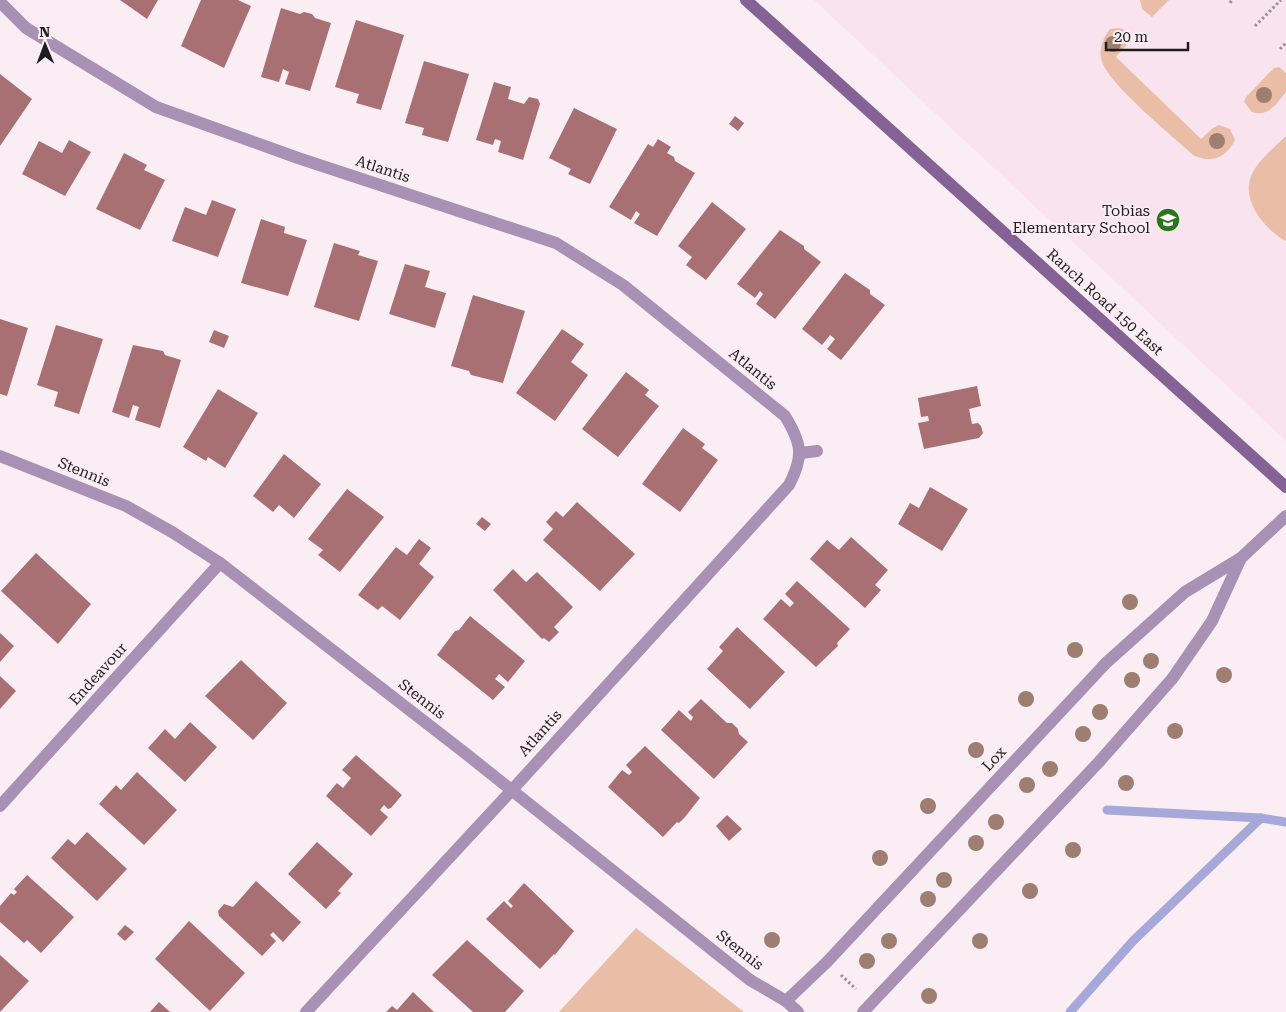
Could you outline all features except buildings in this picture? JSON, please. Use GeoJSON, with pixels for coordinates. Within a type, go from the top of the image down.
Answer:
{"type":"FeatureCollection","features":[{"type":"Feature","properties":{"kind":"main road","name":"Ranch Road 150 East"},"geometry":{"type":"LineString","coordinates":[[746,0],[1286,487]]}},
{"type":"Feature","properties":{"kind":"street","name":"Atlantis"},"geometry":{"type":"LineString","coordinates":[[0,2],[26,28],[156,107],[298,158],[556,243],[623,285],[785,416],[796,434],[801,453],[796,471],[788,485],[512,790],[306,1012]]}},
{"type":"Feature","properties":{"kind":"street"},"geometry":{"type":"LineString","coordinates":[[801,453],[817,451]]}},
{"type":"Feature","properties":{"kind":"street","name":"Stennis"},"geometry":{"type":"LineString","coordinates":[[0,456],[126,506],[172,532],[220,563],[512,790],[750,980],[786,1001],[798,1012]]}},
{"type":"Feature","properties":{"kind":"street","name":"Lox"},"geometry":{"type":"LineString","coordinates":[[786,1001],[827,962],[1106,663],[1185,592],[1241,558],[1286,516]]}},
{"type":"Feature","properties":{"kind":"street","name":"Lox"},"geometry":{"type":"LineString","coordinates":[[863,1012],[1099,762],[1172,679],[1212,621],[1241,558]]}},
{"type":"Feature","properties":{"kind":"street","name":"Endeavour"},"geometry":{"type":"LineString","coordinates":[[0,806],[220,563]]}},
{"type":"Feature","properties":{"kind":"path"},"geometry":{"type":"LineString","coordinates":[[1255,26],[1281,0]]}},
{"type":"Feature","properties":{"kind":"path"},"geometry":{"type":"LineString","coordinates":[[1280,49],[1286,43]]}},
{"type":"Feature","properties":{"kind":"path"},"geometry":{"type":"LineString","coordinates":[[836,971],[860,993]]}},
{"type":"Feature","properties":{"kind":"shaded area","name":"Tobias Elementary School"},"geometry":{"type":"Polygon","coordinates":[[[814,0],[1286,0],[1286,441],[814,0]]]}},
{"type":"Feature","properties":{"kind":"shaded area"},"geometry":{"type":"Polygon","coordinates":[[[1140,0],[1169,0],[1152,17],[1142,9],[1140,0]]]}},
{"type":"Feature","properties":{"kind":"shaded area"},"geometry":{"type":"Polygon","coordinates":[[[1110,29],[1123,29],[1128,34],[1129,42],[1116,57],[1201,139],[1219,125],[1230,129],[1235,140],[1223,155],[1217,158],[1206,159],[1193,155],[1114,81],[1101,58],[1101,46],[1110,29]]]}},
{"type":"Feature","properties":{"kind":"shaded area"},"geometry":{"type":"Polygon","coordinates":[[[1279,67],[1286,73],[1286,92],[1276,105],[1267,111],[1263,113],[1252,112],[1244,102],[1246,97],[1274,68],[1279,67]]]}},
{"type":"Feature","properties":{"kind":"shaded area"},"geometry":{"type":"Polygon","coordinates":[[[1286,136],[1286,241],[1270,229],[1256,213],[1249,194],[1249,184],[1252,174],[1259,163],[1286,136]]]}},
{"type":"Feature","properties":{"kind":"shaded area"},"geometry":{"type":"Polygon","coordinates":[[[636,928],[744,1012],[559,1012],[636,928]]]}},
{"type":"Feature","properties":{"kind":"waterway"},"geometry":{"type":"LineString","coordinates":[[1107,810],[1261,818],[1286,822]]}},
{"type":"Feature","properties":{"kind":"waterway"},"geometry":{"type":"LineString","coordinates":[[1070,1012],[1133,941],[1261,818]]}},
{"type":"Feature","properties":{"kind":"place","name":"Tobias Elementary School"},"geometry":{"type":"Point","coordinates":[1168,220]}}]}
